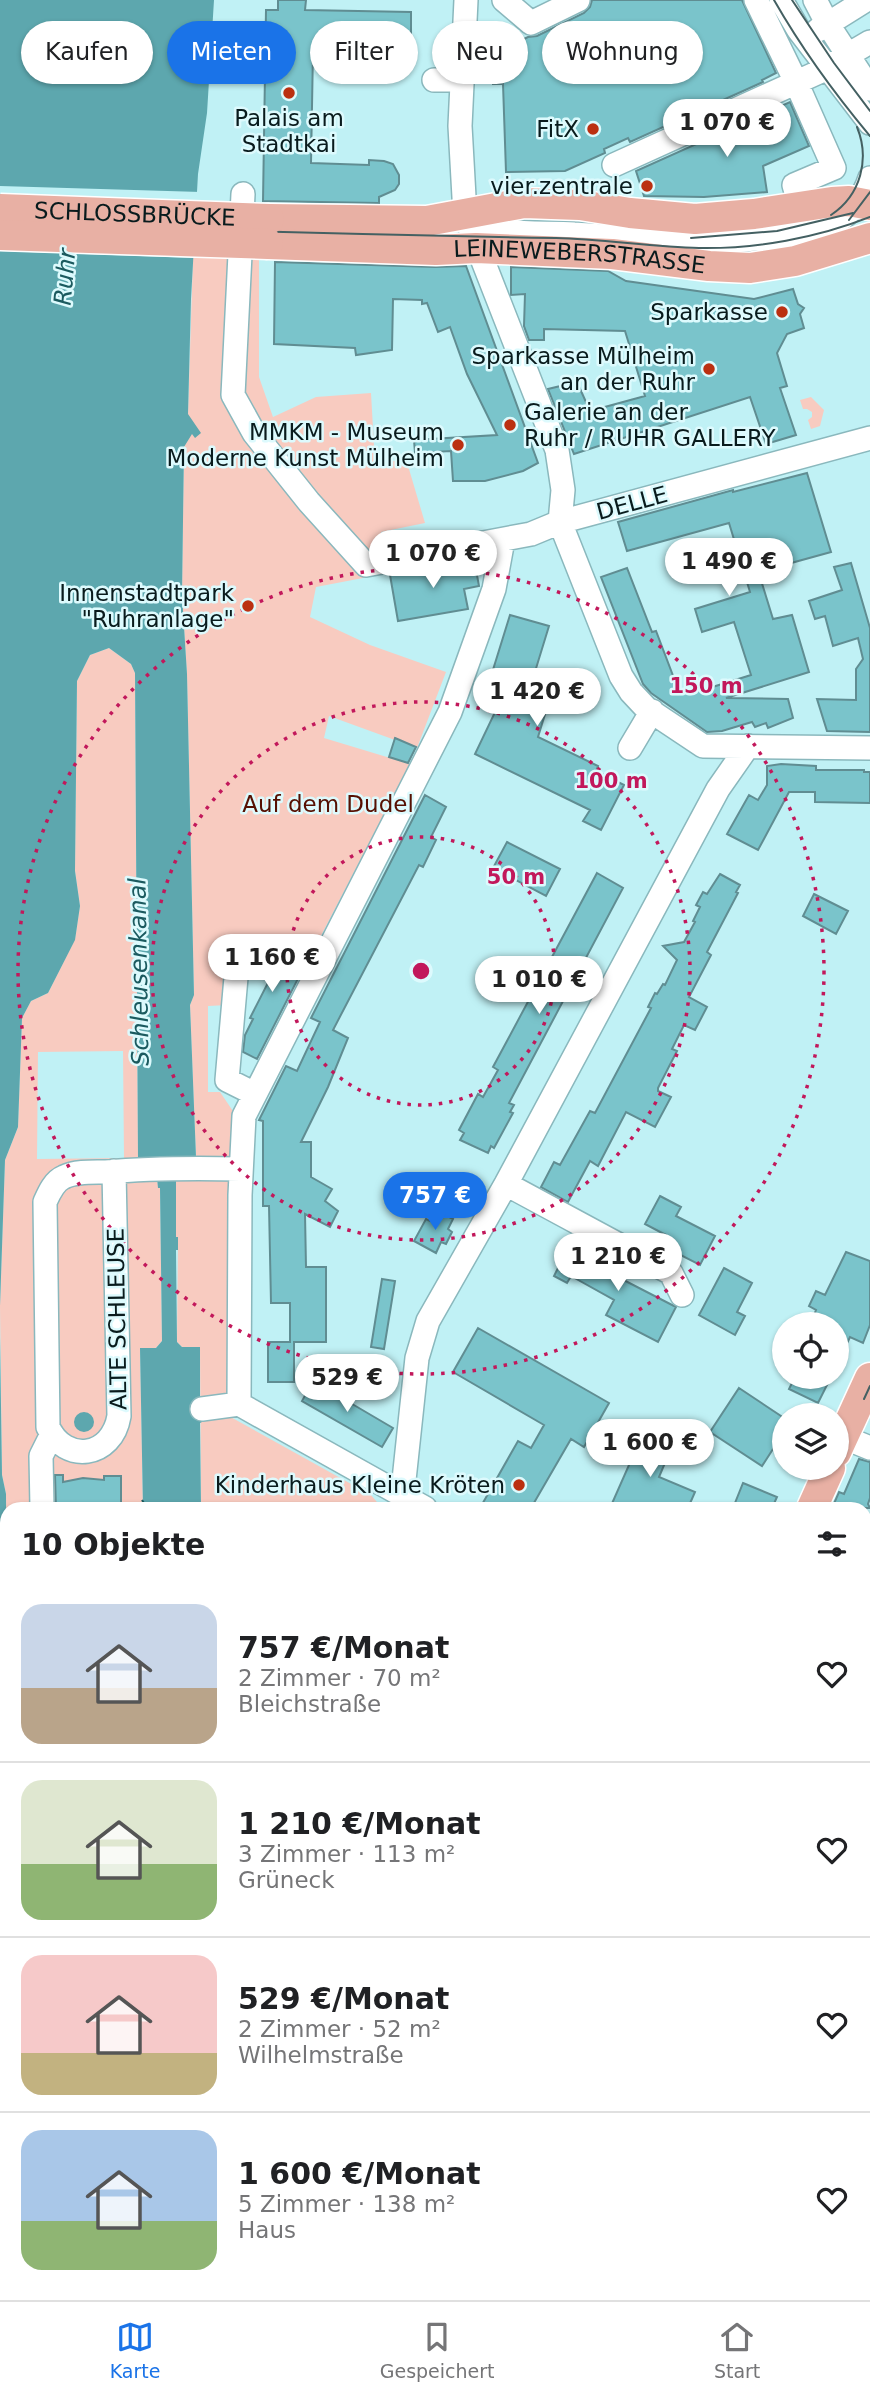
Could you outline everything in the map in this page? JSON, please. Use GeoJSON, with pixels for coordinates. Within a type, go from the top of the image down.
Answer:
{"type":"FeatureCollection","features":[{"type":"Feature","properties":{"kind":"main road","name":"LEINEWEBERSTRASSE"},"geometry":{"type":"LineString","coordinates":[[274,236],[427,221],[524,203],[580,205],[695,219],[754,215],[857,197]]}},
{"type":"Feature","properties":{"kind":"main road","name":"SCHLOSSBRÜCKE"},"geometry":{"type":"LineString","coordinates":[[0,209],[274,236]]}},
{"type":"Feature","properties":{"kind":"main road","name":"SCHLOSSBRÜCKE"},"geometry":{"type":"LineString","coordinates":[[0,235],[274,236]]}},
{"type":"Feature","properties":{"kind":"main road","name":"LEINEWEBERSTRASSE"},"geometry":{"type":"LineString","coordinates":[[274,236],[436,250],[476,248],[612,254],[709,267],[750,268],[794,261],[869,238]]}},
{"type":"Feature","properties":{"kind":"main road"},"geometry":{"type":"LineString","coordinates":[[850,1446],[870,1378]]}},
{"type":"Feature","properties":{"kind":"main road"},"geometry":{"type":"LineString","coordinates":[[815,1502],[825,1480]]}},
{"type":"Feature","properties":{"kind":"street"},"geometry":{"type":"LineString","coordinates":[[464,21],[466,0]]}},
{"type":"Feature","properties":{"kind":"street"},"geometry":{"type":"LineString","coordinates":[[504,0],[531,23],[578,0]]}},
{"type":"Feature","properties":{"kind":"street"},"geometry":{"type":"LineString","coordinates":[[755,0],[834,167],[794,185],[800,206]]}},
{"type":"Feature","properties":{"kind":"street"},"geometry":{"type":"LineString","coordinates":[[781,0],[798,29],[870,123]]}},
{"type":"Feature","properties":{"kind":"street"},"geometry":{"type":"LineString","coordinates":[[815,0],[822,27],[848,56],[870,89]]}},
{"type":"Feature","properties":{"kind":"street"},"geometry":{"type":"LineString","coordinates":[[822,27],[866,0]]}},
{"type":"Feature","properties":{"kind":"street"},"geometry":{"type":"LineString","coordinates":[[614,164],[796,82],[848,56],[870,41]]}},
{"type":"Feature","properties":{"kind":"street"},"geometry":{"type":"LineString","coordinates":[[460,84],[460,156],[465,215],[557,450],[562,490],[560,522],[621,676],[631,692],[649,709],[704,746],[713,766],[718,789]]}},
{"type":"Feature","properties":{"kind":"street","name":"DELLE"},"geometry":{"type":"LineString","coordinates":[[243,194],[233,395],[262,443],[309,502],[366,565],[531,534],[560,522],[870,438]]}},
{"type":"Feature","properties":{"kind":"street"},"geometry":{"type":"LineString","coordinates":[[465,215],[490,227],[508,231],[728,242],[778,237],[831,225],[845,215],[857,197]]}},
{"type":"Feature","properties":{"kind":"street"},"geometry":{"type":"LineString","coordinates":[[476,248],[508,231]]}},
{"type":"Feature","properties":{"kind":"street"},"geometry":{"type":"LineString","coordinates":[[239,1404],[244,1116],[450,712],[494,589],[503,540]]}},
{"type":"Feature","properties":{"kind":"street"},"geometry":{"type":"LineString","coordinates":[[630,748],[649,709]]}},
{"type":"Feature","properties":{"kind":"street"},"geometry":{"type":"LineString","coordinates":[[704,746],[870,748]]}},
{"type":"Feature","properties":{"kind":"street"},"geometry":{"type":"LineString","coordinates":[[202,1409],[239,1404],[401,1502],[418,1358],[428,1321],[506,1184],[718,789],[748,746]]}},
{"type":"Feature","properties":{"kind":"street"},"geometry":{"type":"LineString","coordinates":[[237,967],[227,1080],[255,1094]]}},
{"type":"Feature","properties":{"kind":"street"},"geometry":{"type":"LineString","coordinates":[[42,1502],[41,1456],[52,1434],[48,1427],[46,1202],[51,1189],[63,1177],[114,1171],[167,1168],[241,1169]]}},
{"type":"Feature","properties":{"kind":"street","name":"ALTE SCHLEUSE"},"geometry":{"type":"LineString","coordinates":[[52,1434],[60,1444],[74,1451],[90,1451],[112,1439],[117,1429],[120,1366],[114,1171]]}},
{"type":"Feature","properties":{"kind":"street"},"geometry":{"type":"LineString","coordinates":[[506,1184],[671,1273],[682,1295]]}},
{"type":"Feature","properties":{"kind":"green space","name":"Innenstadtpark \"Ruhranlage\""},"geometry":{"type":"Polygon","coordinates":[[[193,257],[259,259],[259,377],[273,417],[316,397],[371,393],[375,464],[406,459],[425,523],[381,532],[389,573],[316,587],[310,617],[370,645],[446,672],[417,748],[329,716],[324,738],[410,764],[310,957],[247,935],[240,955],[228,961],[228,1005],[208,1006],[208,1092],[220,1092],[237,1117],[227,1415],[371,1495],[377,1502],[201,1502],[200,1348],[182,1347],[177,1342],[178,1237],[174,1163],[184,1156],[196,1156],[190,1005],[194,994],[187,674],[182,595],[184,446],[192,433],[188,414],[193,257]]]}},
{"type":"Feature","properties":{"kind":"green space"},"geometry":{"type":"Polygon","coordinates":[[[811,397],[824,410],[820,426],[811,429],[808,420],[812,417],[812,412],[803,409],[800,400],[811,397]]]}},
{"type":"Feature","properties":{"kind":"green space"},"geometry":{"type":"Polygon","coordinates":[[[109,648],[131,664],[135,673],[138,1158],[155,1158],[160,1188],[162,1341],[156,1348],[140,1348],[143,1502],[6,1502],[2,1475],[0,1306],[5,1160],[18,1127],[22,1018],[31,1001],[48,993],[75,939],[80,906],[75,871],[77,681],[90,655],[109,648]],[[123,1051],[38,1052],[37,1159],[124,1158],[123,1051]]]}},
{"type":"Feature","properties":{"kind":"water"},"geometry":{"type":"Polygon","coordinates":[[[0,0],[214,0],[213,21],[167,21],[167,84],[209,84],[198,174],[188,414],[201,433],[195,438],[192,434],[184,447],[182,595],[187,674],[194,995],[190,1005],[196,1157],[184,1156],[174,1163],[178,1237],[177,1342],[182,1347],[200,1347],[201,1502],[143,1502],[140,1348],[156,1348],[162,1341],[160,1188],[155,1158],[138,1158],[135,673],[131,664],[109,648],[90,655],[77,681],[75,871],[80,906],[75,940],[48,993],[31,1001],[22,1018],[18,1127],[5,1160],[0,1306],[0,0]]]}},
{"type":"Feature","properties":{"kind":"water"},"geometry":{"type":"Polygon","coordinates":[[[0,1337],[2,1475],[6,1502],[0,1502],[0,1337]]]}},
{"type":"Feature","properties":{"kind":"water"},"geometry":{"type":"Polygon","coordinates":[[[84,1412],[91,1415],[94,1422],[91,1429],[84,1432],[77,1429],[74,1422],[77,1415],[84,1412]]]}},
{"type":"Feature","properties":{"kind":"pier"},"geometry":{"type":"Polygon","coordinates":[[[0,186],[201,192],[196,258],[0,251],[0,186]]]}},
{"type":"Feature","properties":{"kind":"building"},"geometry":{"type":"Polygon","coordinates":[[[278,0],[306,0],[305,10],[411,12],[411,21],[310,21],[311,163],[369,165],[369,160],[393,164],[399,175],[399,184],[395,190],[379,197],[379,203],[263,201],[265,84],[296,84],[296,21],[266,21],[266,10],[278,10],[278,0]]]}},
{"type":"Feature","properties":{"kind":"building"},"geometry":{"type":"Polygon","coordinates":[[[592,0],[742,0],[776,73],[762,80],[763,82],[630,142],[628,138],[604,149],[605,153],[565,171],[506,172],[503,84],[528,84],[528,37],[542,34],[542,84],[703,84],[703,21],[568,21],[590,7],[592,0]]]}},
{"type":"Feature","properties":{"kind":"building"},"geometry":{"type":"Polygon","coordinates":[[[790,102],[809,146],[763,166],[767,192],[704,197],[644,196],[636,171],[790,102]]]}},
{"type":"Feature","properties":{"kind":"building"},"geometry":{"type":"Polygon","coordinates":[[[275,262],[466,266],[538,463],[523,471],[485,481],[453,481],[451,451],[415,453],[414,440],[497,435],[467,374],[450,327],[438,332],[427,303],[422,304],[422,300],[393,299],[392,350],[356,355],[355,348],[274,344],[275,262]]]}},
{"type":"Feature","properties":{"kind":"building","name":"Sparkasse Mülheim an der Ruhr"},"geometry":{"type":"Polygon","coordinates":[[[511,267],[608,271],[626,281],[754,299],[793,289],[798,304],[804,308],[800,314],[804,328],[787,334],[777,353],[787,386],[780,388],[796,435],[766,444],[750,397],[574,454],[548,389],[577,382],[590,411],[645,396],[625,331],[544,329],[544,340],[529,340],[524,326],[525,294],[511,295],[511,267]]]}},
{"type":"Feature","properties":{"kind":"building"},"geometry":{"type":"Polygon","coordinates":[[[807,473],[831,552],[784,565],[786,570],[760,577],[773,619],[792,615],[809,672],[726,698],[788,699],[793,718],[768,728],[766,723],[755,727],[752,722],[722,731],[707,732],[651,693],[643,684],[601,577],[627,568],[652,632],[656,631],[680,694],[704,685],[706,689],[751,675],[734,622],[702,632],[695,609],[750,592],[729,523],[627,551],[618,522],[733,490],[807,473]]]}},
{"type":"Feature","properties":{"kind":"building"},"geometry":{"type":"Polygon","coordinates":[[[474,559],[479,586],[464,589],[468,609],[398,621],[390,575],[474,559]]]}},
{"type":"Feature","properties":{"kind":"building"},"geometry":{"type":"Polygon","coordinates":[[[851,563],[870,628],[870,732],[827,731],[817,699],[856,700],[856,669],[863,659],[858,638],[833,646],[825,616],[815,619],[809,601],[842,590],[834,567],[851,563]]]}},
{"type":"Feature","properties":{"kind":"building"},"geometry":{"type":"Polygon","coordinates":[[[510,615],[549,626],[530,688],[551,695],[538,737],[598,766],[596,771],[624,785],[601,830],[583,821],[590,810],[475,754],[498,706],[483,702],[510,615]]]}},
{"type":"Feature","properties":{"kind":"building"},"geometry":{"type":"Polygon","coordinates":[[[395,738],[416,747],[408,763],[389,757],[395,738]]]}},
{"type":"Feature","properties":{"kind":"building"},"geometry":{"type":"Polygon","coordinates":[[[767,766],[816,766],[816,770],[870,772],[870,803],[815,802],[815,792],[789,792],[758,850],[727,834],[749,795],[758,800],[767,785],[767,766]]]}},
{"type":"Feature","properties":{"kind":"building"},"geometry":{"type":"Polygon","coordinates":[[[425,795],[446,807],[431,837],[436,840],[423,867],[419,865],[333,1030],[348,1038],[301,1142],[311,1142],[311,1177],[332,1189],[325,1201],[338,1211],[330,1227],[305,1214],[306,1267],[326,1267],[326,1342],[294,1342],[294,1382],[268,1382],[268,1342],[290,1342],[290,1303],[271,1303],[269,1206],[263,1206],[263,1121],[259,1120],[286,1066],[297,1071],[320,1022],[311,1018],[425,795]]]}},
{"type":"Feature","properties":{"kind":"building"},"geometry":{"type":"Polygon","coordinates":[[[507,842],[560,869],[546,896],[493,868],[507,842]]]}},
{"type":"Feature","properties":{"kind":"building"},"geometry":{"type":"Polygon","coordinates":[[[597,873],[623,888],[509,1103],[514,1105],[510,1112],[513,1113],[494,1148],[491,1146],[488,1153],[460,1140],[464,1133],[459,1130],[478,1094],[483,1097],[498,1070],[493,1067],[597,873]]]}},
{"type":"Feature","properties":{"kind":"building"},"geometry":{"type":"Polygon","coordinates":[[[720,874],[740,885],[707,952],[711,955],[689,997],[707,1007],[695,1030],[684,1025],[672,1049],[677,1051],[658,1088],[658,1091],[671,1097],[655,1127],[626,1112],[598,1166],[590,1161],[568,1202],[541,1187],[554,1162],[560,1165],[590,1111],[595,1113],[651,1008],[648,1007],[655,993],[665,985],[677,960],[663,946],[684,942],[700,907],[696,905],[703,892],[707,894],[720,874]]]}},
{"type":"Feature","properties":{"kind":"building"},"geometry":{"type":"Polygon","coordinates":[[[814,894],[848,911],[836,934],[803,916],[814,894]]]}},
{"type":"Feature","properties":{"kind":"building"},"geometry":{"type":"Polygon","coordinates":[[[257,946],[284,952],[286,948],[309,957],[257,1059],[243,1052],[245,1035],[253,1019],[250,1018],[274,971],[253,966],[257,946]]]}},
{"type":"Feature","properties":{"kind":"building"},"geometry":{"type":"Polygon","coordinates":[[[660,1196],[681,1207],[676,1216],[715,1236],[700,1265],[661,1245],[666,1235],[645,1224],[660,1196]]]}},
{"type":"Feature","properties":{"kind":"building"},"geometry":{"type":"Polygon","coordinates":[[[436,1210],[453,1219],[448,1229],[452,1232],[446,1244],[441,1242],[436,1253],[414,1241],[426,1219],[430,1221],[436,1210]]]}},
{"type":"Feature","properties":{"kind":"building"},"geometry":{"type":"Polygon","coordinates":[[[569,1246],[583,1254],[586,1249],[612,1263],[608,1272],[676,1307],[658,1342],[606,1315],[614,1300],[571,1276],[567,1283],[554,1276],[569,1246]]]}},
{"type":"Feature","properties":{"kind":"building"},"geometry":{"type":"Polygon","coordinates":[[[846,1252],[870,1261],[870,1325],[863,1343],[850,1337],[849,1339],[849,1312],[815,1312],[809,1306],[816,1291],[825,1295],[846,1252]]]}},
{"type":"Feature","properties":{"kind":"building"},"geometry":{"type":"Polygon","coordinates":[[[724,1268],[752,1283],[737,1312],[745,1316],[735,1335],[699,1315],[724,1268]]]}},
{"type":"Feature","properties":{"kind":"building"},"geometry":{"type":"Polygon","coordinates":[[[382,1279],[395,1281],[384,1349],[371,1347],[382,1279]]]}},
{"type":"Feature","properties":{"kind":"building"},"geometry":{"type":"Polygon","coordinates":[[[478,1328],[609,1403],[584,1447],[571,1439],[534,1502],[483,1502],[518,1441],[531,1448],[544,1425],[453,1372],[478,1328]]]}},
{"type":"Feature","properties":{"kind":"building"},"geometry":{"type":"Polygon","coordinates":[[[313,1381],[393,1428],[382,1447],[302,1401],[313,1381]]]}},
{"type":"Feature","properties":{"kind":"building"},"geometry":{"type":"Polygon","coordinates":[[[739,1388],[772,1410],[772,1451],[762,1466],[710,1432],[739,1388]]]}},
{"type":"Feature","properties":{"kind":"building"},"geometry":{"type":"Polygon","coordinates":[[[789,1389],[825,1389],[818,1403],[789,1389]]]}},
{"type":"Feature","properties":{"kind":"building"},"geometry":{"type":"Polygon","coordinates":[[[644,1431],[673,1444],[659,1477],[695,1492],[691,1502],[613,1502],[644,1431]]]}},
{"type":"Feature","properties":{"kind":"building"},"geometry":{"type":"Polygon","coordinates":[[[859,1459],[870,1462],[869,1502],[835,1502],[839,1492],[844,1494],[859,1459]]]}},
{"type":"Feature","properties":{"kind":"building"},"geometry":{"type":"Polygon","coordinates":[[[55,1475],[63,1475],[63,1482],[83,1478],[104,1480],[104,1476],[121,1476],[121,1502],[56,1502],[55,1475]]]}},
{"type":"Feature","properties":{"kind":"building"},"geometry":{"type":"Polygon","coordinates":[[[743,1483],[777,1497],[775,1502],[735,1502],[743,1483]]]}},
{"type":"Feature","properties":{"kind":"tram line"},"geometry":{"type":"LineString","coordinates":[[774,0],[819,70],[870,136]]}},
{"type":"Feature","properties":{"kind":"tram line"},"geometry":{"type":"LineString","coordinates":[[792,0],[870,111]]}},
{"type":"Feature","properties":{"kind":"tram line"},"geometry":{"type":"LineString","coordinates":[[831,215],[850,197],[860,176],[863,151],[857,127]]}},
{"type":"Feature","properties":{"kind":"tram line"},"geometry":{"type":"LineString","coordinates":[[849,220],[870,192]]}},
{"type":"Feature","properties":{"kind":"tram line"},"geometry":{"type":"LineString","coordinates":[[691,238],[777,231],[853,213]]}},
{"type":"Feature","properties":{"kind":"tram line"},"geometry":{"type":"LineString","coordinates":[[0,223],[556,238],[721,248],[786,241],[829,231],[870,217]]}},
{"type":"Feature","properties":{"kind":"tram line"},"geometry":{"type":"LineString","coordinates":[[864,1399],[870,1386]]}},
{"type":"Feature","properties":{"kind":"place","name":"Palais am Stadtkai"},"geometry":{"type":"Point","coordinates":[289,93]}},
{"type":"Feature","properties":{"kind":"place","name":"FitX"},"geometry":{"type":"Point","coordinates":[593,129]}},
{"type":"Feature","properties":{"kind":"place","name":"vier.zentrale"},"geometry":{"type":"Point","coordinates":[647,186]}},
{"type":"Feature","properties":{"kind":"place","name":"Sparkasse"},"geometry":{"type":"Point","coordinates":[782,312]}},
{"type":"Feature","properties":{"kind":"place","name":"Sparkasse Mülheim an der Ruhr"},"geometry":{"type":"Point","coordinates":[709,369]}},
{"type":"Feature","properties":{"kind":"place","name":"Galerie an der Ruhr / RUHR GALLERY"},"geometry":{"type":"Point","coordinates":[510,425]}},
{"type":"Feature","properties":{"kind":"place","name":"MMKM - Museum Moderne Kunst Mülheim"},"geometry":{"type":"Point","coordinates":[458,445]}},
{"type":"Feature","properties":{"kind":"place","name":"Innenstadtpark \"Ruhranlage\""},"geometry":{"type":"Point","coordinates":[248,606]}},
{"type":"Feature","properties":{"kind":"place","name":"Kinderhaus Kleine Kröten"},"geometry":{"type":"Point","coordinates":[519,1485]}},
{"type":"Feature","properties":{"kind":"water label","name":"Ruhr"},"geometry":{"type":"Point","coordinates":[65,277]}},
{"type":"Feature","properties":{"kind":"water label","name":"Schleusenkanal"},"geometry":{"type":"Point","coordinates":[139,972]}},
{"type":"Feature","properties":{"kind":"park label","name":"Auf dem Dudel"},"geometry":{"type":"Point","coordinates":[328,804]}}]}
